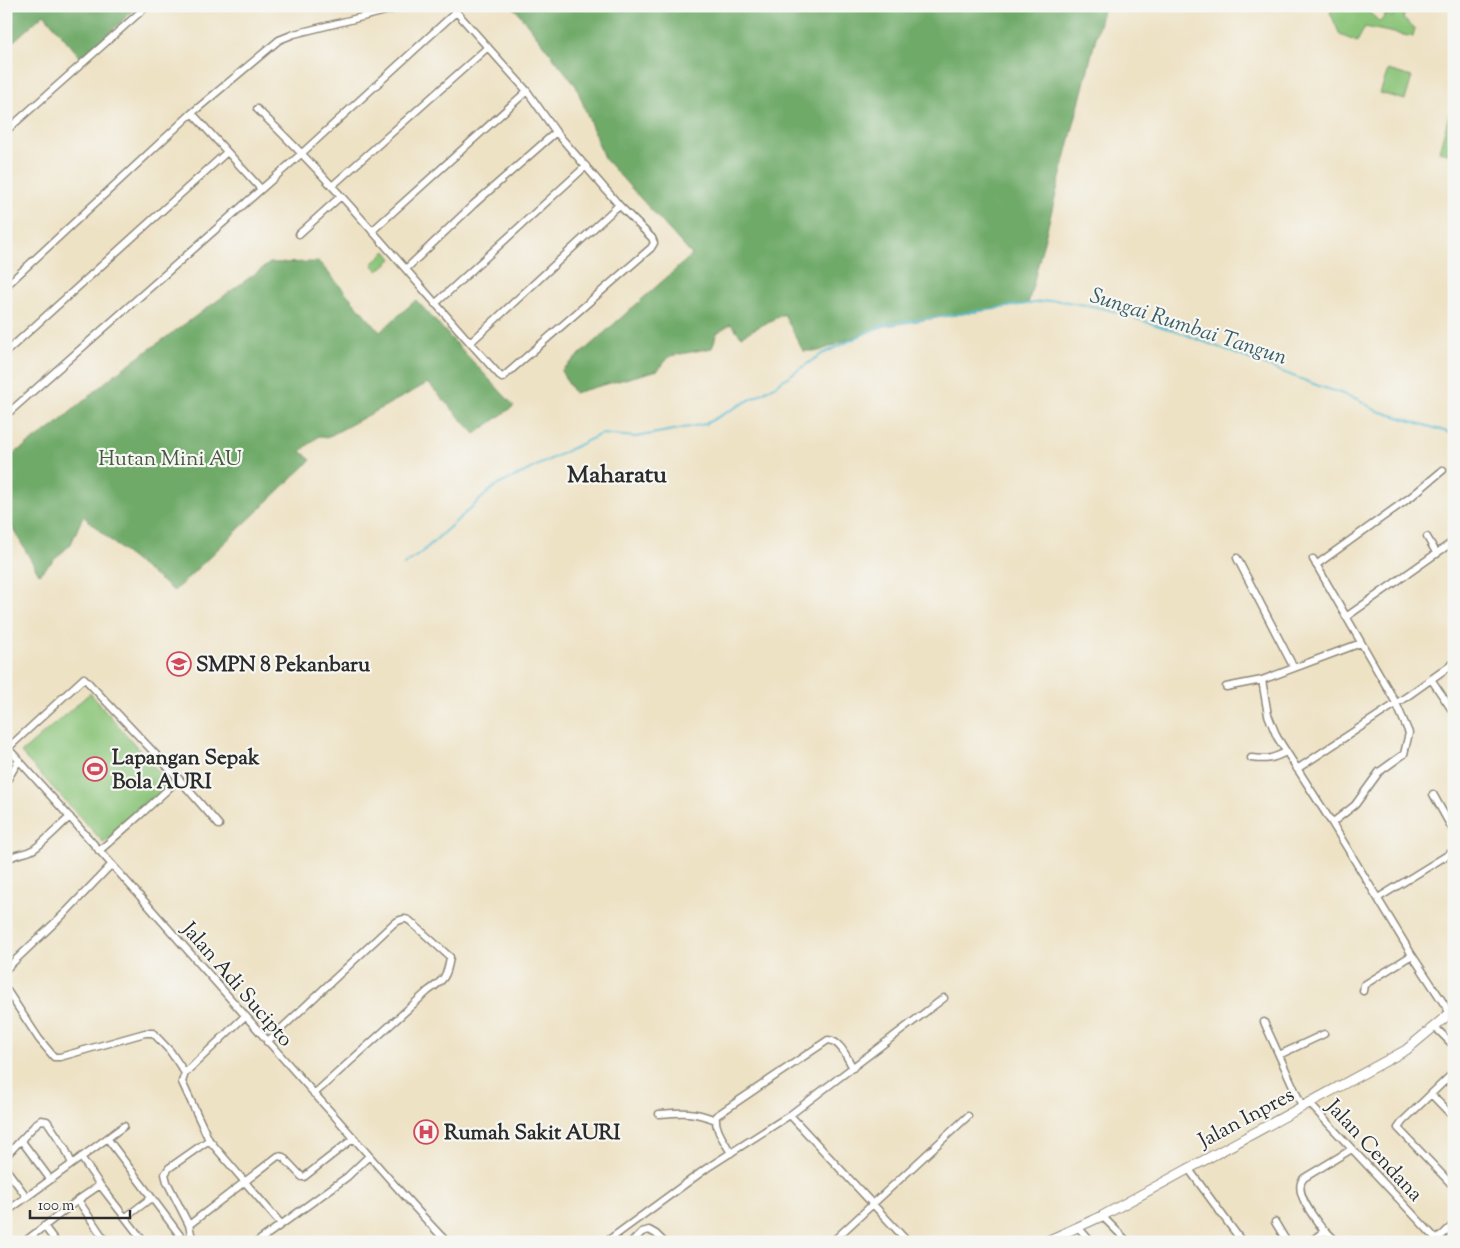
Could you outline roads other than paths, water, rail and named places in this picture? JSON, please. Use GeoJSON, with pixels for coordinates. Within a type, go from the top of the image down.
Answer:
{"type":"FeatureCollection","features":[{"type":"Feature","properties":{"kind":"main road","name":"Jalan Inpres"},"geometry":{"type":"LineString","coordinates":[[1045,1242],[1102,1216],[1406,1050],[1452,1012]]}},
{"type":"Feature","properties":{"kind":"street"},"geometry":{"type":"LineString","coordinates":[[6,131],[147,6]]}},
{"type":"Feature","properties":{"kind":"street"},"geometry":{"type":"LineString","coordinates":[[6,286],[192,113],[279,40],[294,34],[406,6]]}},
{"type":"Feature","properties":{"kind":"street"},"geometry":{"type":"LineString","coordinates":[[257,109],[332,186],[502,378],[651,248],[654,243],[652,238],[619,205],[556,132],[527,91],[451,6]]}},
{"type":"Feature","properties":{"kind":"street"},"geometry":{"type":"LineString","coordinates":[[6,415],[301,154],[456,12]]}},
{"type":"Feature","properties":{"kind":"street"},"geometry":{"type":"LineString","coordinates":[[332,186],[488,47]]}},
{"type":"Feature","properties":{"kind":"street"},"geometry":{"type":"LineString","coordinates":[[372,231],[527,91]]}},
{"type":"Feature","properties":{"kind":"street"},"geometry":{"type":"LineString","coordinates":[[192,113],[260,189]]}},
{"type":"Feature","properties":{"kind":"street"},"geometry":{"type":"LineString","coordinates":[[406,269],[474,204],[556,132]]}},
{"type":"Feature","properties":{"kind":"street"},"geometry":{"type":"LineString","coordinates":[[6,352],[227,152]]}},
{"type":"Feature","properties":{"kind":"street"},"geometry":{"type":"LineString","coordinates":[[435,304],[586,166]]}},
{"type":"Feature","properties":{"kind":"street"},"geometry":{"type":"LineString","coordinates":[[299,234],[341,196]]}},
{"type":"Feature","properties":{"kind":"street"},"geometry":{"type":"LineString","coordinates":[[470,343],[619,205]]}},
{"type":"Feature","properties":{"kind":"street"},"geometry":{"type":"LineString","coordinates":[[1332,823],[1355,805],[1379,772],[1404,754],[1409,729],[1315,562],[1412,496],[1443,470]]}},
{"type":"Feature","properties":{"kind":"street"},"geometry":{"type":"LineString","coordinates":[[1427,537],[1437,554]]}},
{"type":"Feature","properties":{"kind":"street"},"geometry":{"type":"LineString","coordinates":[[1346,617],[1454,542]]}},
{"type":"Feature","properties":{"kind":"street"},"geometry":{"type":"LineString","coordinates":[[1238,558],[1294,668]]}},
{"type":"Feature","properties":{"kind":"street"},"geometry":{"type":"LineString","coordinates":[[1226,687],[1262,680],[1360,643]]}},
{"type":"Feature","properties":{"kind":"street"},"geometry":{"type":"LineString","coordinates":[[1296,769],[1454,663]]}},
{"type":"Feature","properties":{"kind":"street"},"geometry":{"type":"LineString","coordinates":[[7,747],[84,678],[179,779],[219,825]]}},
{"type":"Feature","properties":{"kind":"street"},"geometry":{"type":"LineString","coordinates":[[1431,679],[1454,712]]}},
{"type":"Feature","properties":{"kind":"street"},"geometry":{"type":"LineString","coordinates":[[1262,680],[1271,726],[1412,955],[1452,1012]]}},
{"type":"Feature","properties":{"kind":"street","name":"Jalan Adi Sucipto"},"geometry":{"type":"LineString","coordinates":[[7,747],[267,1042],[447,1242]]}},
{"type":"Feature","properties":{"kind":"street"},"geometry":{"type":"LineString","coordinates":[[1251,758],[1265,760],[1286,752]]}},
{"type":"Feature","properties":{"kind":"street"},"geometry":{"type":"LineString","coordinates":[[6,782],[19,760]]}},
{"type":"Feature","properties":{"kind":"street"},"geometry":{"type":"LineString","coordinates":[[98,851],[179,779]]}},
{"type":"Feature","properties":{"kind":"street"},"geometry":{"type":"LineString","coordinates":[[1433,794],[1454,832]]}},
{"type":"Feature","properties":{"kind":"street"},"geometry":{"type":"LineString","coordinates":[[6,861],[15,854],[25,854],[34,848],[70,818]]}},
{"type":"Feature","properties":{"kind":"street"},"geometry":{"type":"LineString","coordinates":[[1378,898],[1454,851]]}},
{"type":"Feature","properties":{"kind":"street"},"geometry":{"type":"LineString","coordinates":[[6,969],[53,926],[111,865]]}},
{"type":"Feature","properties":{"kind":"street"},"geometry":{"type":"LineString","coordinates":[[267,1042],[394,923],[401,919],[406,918],[410,921],[450,957],[448,971],[443,981],[428,991],[314,1094]]}},
{"type":"Feature","properties":{"kind":"street"},"geometry":{"type":"LineString","coordinates":[[1363,991],[1364,985],[1412,955]]}},
{"type":"Feature","properties":{"kind":"street"},"geometry":{"type":"LineString","coordinates":[[6,989],[39,1039],[54,1057],[60,1057],[145,1033],[153,1033],[170,1051],[185,1073]]}},
{"type":"Feature","properties":{"kind":"street"},"geometry":{"type":"LineString","coordinates":[[606,1242],[707,1168],[790,1114],[944,998]]}},
{"type":"Feature","properties":{"kind":"street"},"geometry":{"type":"LineString","coordinates":[[245,1016],[185,1073],[182,1082],[209,1140],[281,1224]]}},
{"type":"Feature","properties":{"kind":"street","name":"Jalan Cendana"},"geometry":{"type":"LineString","coordinates":[[1264,1022],[1305,1104],[1352,1149],[1438,1241]]}},
{"type":"Feature","properties":{"kind":"street"},"geometry":{"type":"LineString","coordinates":[[1435,1027],[1454,1046]]}},
{"type":"Feature","properties":{"kind":"street"},"geometry":{"type":"LineString","coordinates":[[1279,1055],[1324,1034]]}},
{"type":"Feature","properties":{"kind":"street"},"geometry":{"type":"LineString","coordinates":[[731,1153],[720,1133],[716,1116],[828,1040],[833,1040],[842,1049],[853,1068]]}},
{"type":"Feature","properties":{"kind":"street"},"geometry":{"type":"LineString","coordinates":[[1454,1072],[1402,1121],[1398,1128],[1454,1187]]}},
{"type":"Feature","properties":{"kind":"street"},"geometry":{"type":"LineString","coordinates":[[1431,1094],[1454,1118]]}},
{"type":"Feature","properties":{"kind":"street"},"geometry":{"type":"LineString","coordinates":[[659,1114],[684,1112],[716,1120]]}},
{"type":"Feature","properties":{"kind":"street"},"geometry":{"type":"LineString","coordinates":[[790,1114],[908,1242]]}},
{"type":"Feature","properties":{"kind":"street"},"geometry":{"type":"LineString","coordinates":[[832,1242],[968,1116]]}},
{"type":"Feature","properties":{"kind":"street"},"geometry":{"type":"LineString","coordinates":[[6,1156],[41,1120],[46,1122],[65,1148],[72,1164]]}},
{"type":"Feature","properties":{"kind":"street"},"geometry":{"type":"LineString","coordinates":[[6,1212],[124,1126]]}},
{"type":"Feature","properties":{"kind":"street"},"geometry":{"type":"LineString","coordinates":[[107,1138],[185,1242]]}},
{"type":"Feature","properties":{"kind":"street"},"geometry":{"type":"LineString","coordinates":[[189,1226],[280,1156],[284,1157],[304,1177],[354,1138]]}},
{"type":"Feature","properties":{"kind":"street"},"geometry":{"type":"LineString","coordinates":[[21,1140],[50,1180]]}},
{"type":"Feature","properties":{"kind":"street"},"geometry":{"type":"LineString","coordinates":[[193,1242],[189,1226],[167,1182],[165,1174],[169,1168],[209,1140]]}},
{"type":"Feature","properties":{"kind":"street"},"geometry":{"type":"LineString","coordinates":[[1337,1242],[1324,1231],[1307,1207],[1299,1188],[1304,1178],[1352,1149]]}},
{"type":"Feature","properties":{"kind":"street"},"geometry":{"type":"LineString","coordinates":[[257,1242],[347,1177],[369,1156]]}},
{"type":"Feature","properties":{"kind":"street"},"geometry":{"type":"LineString","coordinates":[[81,1157],[144,1242]]}},
{"type":"Feature","properties":{"kind":"street"},"geometry":{"type":"LineString","coordinates":[[1188,1168],[1239,1241]]}},
{"type":"Feature","properties":{"kind":"street"},"geometry":{"type":"LineString","coordinates":[[6,1169],[26,1196]]}},
{"type":"Feature","properties":{"kind":"street"},"geometry":{"type":"LineString","coordinates":[[24,1242],[100,1185]]}},
{"type":"Feature","properties":{"kind":"street"},"geometry":{"type":"LineString","coordinates":[[126,1217],[151,1198]]}},
{"type":"Feature","properties":{"kind":"street"},"geometry":{"type":"LineString","coordinates":[[78,1200],[106,1242]]}},
{"type":"Feature","properties":{"kind":"street"},"geometry":{"type":"LineString","coordinates":[[1102,1216],[1128,1242]]}},
{"type":"Feature","properties":{"kind":"street"},"geometry":{"type":"LineString","coordinates":[[1275,1222],[1287,1242]]}},
{"type":"Feature","properties":{"kind":"street"},"geometry":{"type":"LineString","coordinates":[[1438,1241],[1454,1224]]}},
{"type":"Feature","properties":{"kind":"street"},"geometry":{"type":"LineString","coordinates":[[44,1226],[56,1242]]}},
{"type":"Feature","properties":{"kind":"street"},"geometry":{"type":"LineString","coordinates":[[1078,1227],[1091,1242]]}},
{"type":"Feature","properties":{"kind":"street"},"geometry":{"type":"LineString","coordinates":[[632,1242],[642,1232],[649,1230],[664,1242]]}},
{"type":"Feature","properties":{"kind":"street"},"geometry":{"type":"LineString","coordinates":[[1310,1242],[1324,1231]]}},
{"type":"Feature","properties":{"kind":"waterway","name":"Sungai Rumbai Tangun"},"geometry":{"type":"LineString","coordinates":[[404,565],[421,553],[494,487],[601,434],[636,437],[705,424],[768,390],[822,354],[883,325],[1055,300],[1103,308],[1184,334],[1358,399],[1375,410],[1454,434]]}},
{"type":"Feature","properties":{"kind":"place","name":"SMPN 8 Pekanbaru"},"geometry":{"type":"Point","coordinates":[179,664]}},
{"type":"Feature","properties":{"kind":"place","name":"Lapangan Sepak Bola AURI"},"geometry":{"type":"Point","coordinates":[95,769]}},
{"type":"Feature","properties":{"kind":"place","name":"Rumah Sakit AURI"},"geometry":{"type":"Point","coordinates":[426,1132]}},
{"type":"Feature","properties":{"kind":"district","name":"Maharatu"},"geometry":{"type":"Point","coordinates":[617,474]}},
{"type":"Feature","properties":{"kind":"park label","name":"Hutan Mini AU"},"geometry":{"type":"Point","coordinates":[170,458]}}]}
